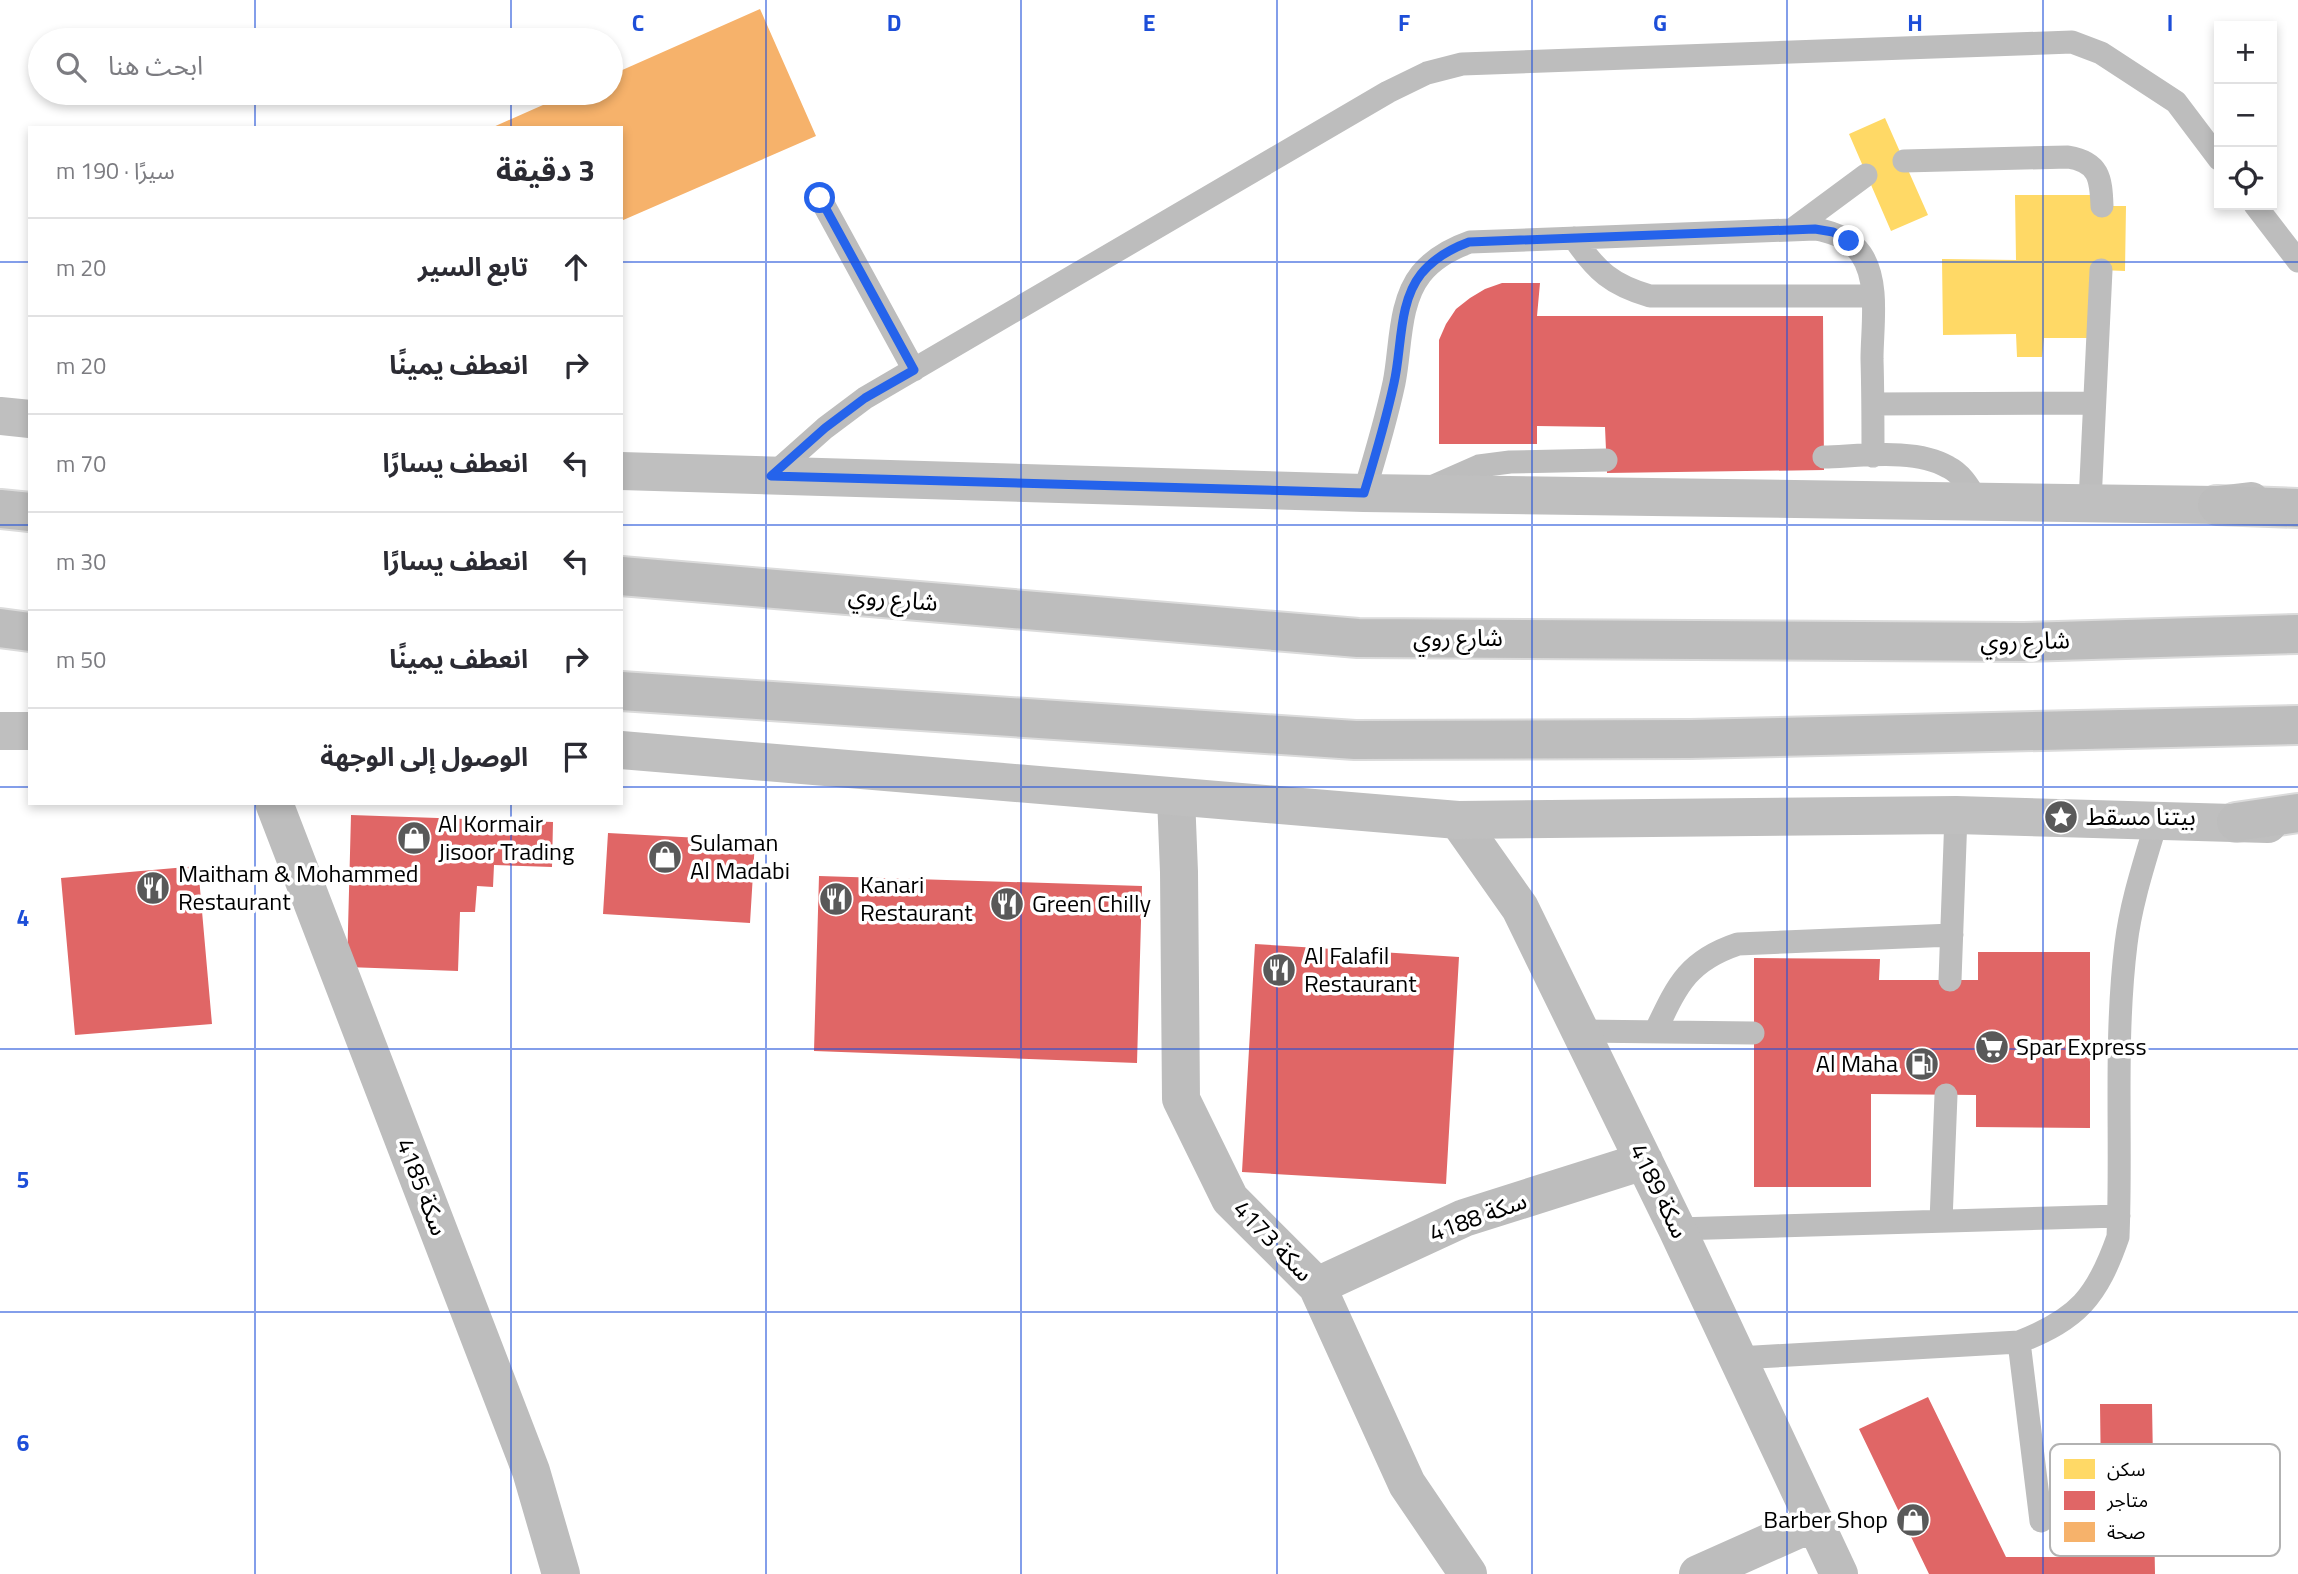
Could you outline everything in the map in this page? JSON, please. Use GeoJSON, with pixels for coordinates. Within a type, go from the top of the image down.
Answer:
{"type":"FeatureCollection","features":[{"type":"Feature","properties":{"kind":"main road"},"geometry":{"type":"LineString","coordinates":[[0,416],[28,419]]}},
{"type":"Feature","properties":{"kind":"main road"},"geometry":{"type":"LineString","coordinates":[[623,471],[1364,493],[1976,500],[2298,509]]}},
{"type":"Feature","properties":{"kind":"main road"},"geometry":{"type":"LineString","coordinates":[[2217,505],[2298,496]]}},
{"type":"Feature","properties":{"kind":"main road"},"geometry":{"type":"LineString","coordinates":[[0,509],[28,512]]}},
{"type":"Feature","properties":{"kind":"main road","name":"شارع روي"},"geometry":{"type":"LineString","coordinates":[[623,576],[1358,638],[2024,642],[2298,634]]}},
{"type":"Feature","properties":{"kind":"main road"},"geometry":{"type":"LineString","coordinates":[[0,628],[28,632]]}},
{"type":"Feature","properties":{"kind":"main road"},"geometry":{"type":"LineString","coordinates":[[623,691],[1355,740],[1704,739],[2298,725]]}},
{"type":"Feature","properties":{"kind":"main road"},"geometry":{"type":"LineString","coordinates":[[0,731],[28,731]]}},
{"type":"Feature","properties":{"kind":"main road"},"geometry":{"type":"LineString","coordinates":[[623,750],[1458,820],[1956,816],[2298,825]]}},
{"type":"Feature","properties":{"kind":"main road","name":"سكة 4173"},"geometry":{"type":"LineString","coordinates":[[1176,797],[1181,1099],[1230,1199],[1317,1286],[1407,1484],[1468,1574]]}},
{"type":"Feature","properties":{"kind":"main road","name":"سكة 4185"},"geometry":{"type":"LineString","coordinates":[[275,805],[531,1471],[561,1574]]}},
{"type":"Feature","properties":{"kind":"main road"},"geometry":{"type":"LineString","coordinates":[[2236,822],[2298,813]]}},
{"type":"Feature","properties":{"kind":"main road","name":"سكة 4189"},"geometry":{"type":"LineString","coordinates":[[1458,820],[1520,908],[1677,1229],[1839,1574]]}},
{"type":"Feature","properties":{"kind":"main road","name":"سكة 4188"},"geometry":{"type":"LineString","coordinates":[[1317,1286],[1464,1218],[1644,1161]]}},
{"type":"Feature","properties":{"kind":"main road"},"geometry":{"type":"LineString","coordinates":[[1698,1574],[1815,1522]]}},
{"type":"Feature","properties":{"kind":"lane"},"geometry":{"type":"LineString","coordinates":[[771,476],[825,428],[865,398],[1388,92],[1427,73],[1462,64],[2072,43],[2101,53],[2176,102],[2214,152]]}},
{"type":"Feature","properties":{"kind":"lane"},"geometry":{"type":"LineString","coordinates":[[1905,161],[2068,157],[2080,159],[2090,164],[2097,173],[2101,185],[2102,206]]}},
{"type":"Feature","properties":{"kind":"lane"},"geometry":{"type":"LineString","coordinates":[[1793,229],[1866,175]]}},
{"type":"Feature","properties":{"kind":"lane"},"geometry":{"type":"LineString","coordinates":[[820,198],[914,370]]}},
{"type":"Feature","properties":{"kind":"lane"},"geometry":{"type":"LineString","coordinates":[[2259,210],[2298,261]]}},
{"type":"Feature","properties":{"kind":"lane"},"geometry":{"type":"LineString","coordinates":[[1364,493],[1394,383],[1409,298],[1420,276],[1436,259],[1452,248],[1469,242],[1793,229],[1824,230],[1849,241],[1869,270],[1872,296],[1873,456]]}},
{"type":"Feature","properties":{"kind":"lane"},"geometry":{"type":"LineString","coordinates":[[1574,238],[1588,259],[1606,277],[1628,290],[1650,296],[1872,296]]}},
{"type":"Feature","properties":{"kind":"lane"},"geometry":{"type":"LineString","coordinates":[[2090,502],[2101,270]]}},
{"type":"Feature","properties":{"kind":"lane"},"geometry":{"type":"LineString","coordinates":[[1873,404],[2094,403]]}},
{"type":"Feature","properties":{"kind":"lane"},"geometry":{"type":"LineString","coordinates":[[1824,457],[1907,455],[1929,458],[1950,467],[1966,482],[1976,500]]}},
{"type":"Feature","properties":{"kind":"lane"},"geometry":{"type":"LineString","coordinates":[[1418,493],[1479,466],[1510,462],[1606,460]]}},
{"type":"Feature","properties":{"kind":"lane"},"geometry":{"type":"LineString","coordinates":[[1950,980],[1956,816]]}},
{"type":"Feature","properties":{"kind":"lane"},"geometry":{"type":"LineString","coordinates":[[1738,1358],[2019,1342],[2047,1331],[2073,1315],[2093,1293],[2108,1266],[2118,1237],[2120,1004],[2126,942],[2139,880],[2157,820]]}},
{"type":"Feature","properties":{"kind":"lane"},"geometry":{"type":"LineString","coordinates":[[1656,1032],[1677,986],[1695,966],[1717,951],[1738,943],[1952,935]]}},
{"type":"Feature","properties":{"kind":"lane"},"geometry":{"type":"LineString","coordinates":[[1580,1031],[1753,1033]]}},
{"type":"Feature","properties":{"kind":"lane"},"geometry":{"type":"LineString","coordinates":[[1941,1221],[1946,1095]]}},
{"type":"Feature","properties":{"kind":"lane"},"geometry":{"type":"LineString","coordinates":[[1677,1229],[2119,1216]]}},
{"type":"Feature","properties":{"kind":"lane"},"geometry":{"type":"LineString","coordinates":[[2019,1342],[2041,1521]]}},
{"type":"Feature","properties":{"kind":"building: سكن"},"geometry":{"type":"Polygon","coordinates":[[[1885,118],[1928,215],[1891,231],[1849,134],[1885,118]]]}},
{"type":"Feature","properties":{"kind":"building: سكن"},"geometry":{"type":"Polygon","coordinates":[[[2015,195],[2097,195],[2098,206],[2126,206],[2125,271],[2101,270],[2094,338],[2044,338],[2042,357],[2017,357],[2016,334],[1943,335],[1942,259],[2016,260],[2015,195]]]}},
{"type":"Feature","properties":{"kind":"building: متاجر"},"geometry":{"type":"Polygon","coordinates":[[[1502,283],[1540,283],[1537,316],[1823,316],[1824,470],[1607,473],[1605,427],[1537,426],[1537,444],[1439,444],[1439,340],[1456,309],[1485,289],[1502,283]]]}},
{"type":"Feature","properties":{"kind":"building: متاجر"},"geometry":{"type":"Polygon","coordinates":[[[351,815],[553,822],[552,867],[494,865],[493,887],[477,886],[475,912],[460,912],[458,971],[347,967],[351,815]]]}},
{"type":"Feature","properties":{"kind":"building: متاجر"},"geometry":{"type":"Polygon","coordinates":[[[608,833],[755,841],[750,923],[603,914],[608,833]]]}},
{"type":"Feature","properties":{"kind":"building: متاجر"},"geometry":{"type":"Polygon","coordinates":[[[198,866],[212,1024],[75,1035],[61,878],[198,866]]]}},
{"type":"Feature","properties":{"kind":"building: متاجر"},"geometry":{"type":"Polygon","coordinates":[[[819,876],[1142,886],[1137,1063],[814,1051],[819,876]]]}},
{"type":"Feature","properties":{"kind":"building: متاجر"},"geometry":{"type":"Polygon","coordinates":[[[1255,944],[1459,957],[1446,1184],[1242,1172],[1255,944]]]}},
{"type":"Feature","properties":{"kind":"building: متاجر","name":"Al Maha"},"geometry":{"type":"Polygon","coordinates":[[[1978,952],[2090,952],[2090,1128],[1976,1127],[1976,1095],[1871,1094],[1871,1187],[1754,1187],[1754,958],[1880,959],[1879,980],[1978,980],[1978,952]]]}},
{"type":"Feature","properties":{"kind":"building: متاجر"},"geometry":{"type":"Polygon","coordinates":[[[1928,1397],[2006,1557],[2155,1556],[2155,1574],[1929,1574],[1859,1429],[1928,1397]]]}},
{"type":"Feature","properties":{"kind":"building: متاجر"},"geometry":{"type":"Polygon","coordinates":[[[2100,1404],[2152,1404],[2153,1444],[2101,1444],[2100,1404]]]}},
{"type":"Feature","properties":{"kind":"building: صحة"},"geometry":{"type":"Polygon","coordinates":[[[760,9],[816,136],[623,220],[623,126],[496,126],[543,105],[623,105],[623,70],[760,9]]]}},
{"type":"Feature","properties":{"kind":"place","name":"بيتنا مسقط"},"geometry":{"type":"Point","coordinates":[2061,817]}},
{"type":"Feature","properties":{"kind":"place","name":"Al Kormair Jisoor Trading"},"geometry":{"type":"Point","coordinates":[414,838]}},
{"type":"Feature","properties":{"kind":"place","name":"Sulaman Al Madabi"},"geometry":{"type":"Point","coordinates":[665,857]}},
{"type":"Feature","properties":{"kind":"place","name":"Maitham & Mohammed Restaurant"},"geometry":{"type":"Point","coordinates":[153,888]}},
{"type":"Feature","properties":{"kind":"place","name":"Kanari Restaurant"},"geometry":{"type":"Point","coordinates":[836,899]}},
{"type":"Feature","properties":{"kind":"place","name":"Green Chilly"},"geometry":{"type":"Point","coordinates":[1007,904]}},
{"type":"Feature","properties":{"kind":"place","name":"Al Falafil Restaurant"},"geometry":{"type":"Point","coordinates":[1279,970]}},
{"type":"Feature","properties":{"kind":"place","name":"Spar Express"},"geometry":{"type":"Point","coordinates":[1992,1047]}},
{"type":"Feature","properties":{"kind":"place","name":"Al Maha"},"geometry":{"type":"Point","coordinates":[1922,1064]}},
{"type":"Feature","properties":{"kind":"place","name":"Barber Shop"},"geometry":{"type":"Point","coordinates":[1913,1520]}},
{"type":"Feature","properties":{"kind":"route"},"geometry":{"type":"LineString","coordinates":[[820,198],[914,370],[865,398],[825,428],[771,476],[1364,493],[1394,383],[1409,298],[1420,276],[1436,259],[1452,248],[1469,242],[1815,229],[1833,232],[1849,241]]}}]}
